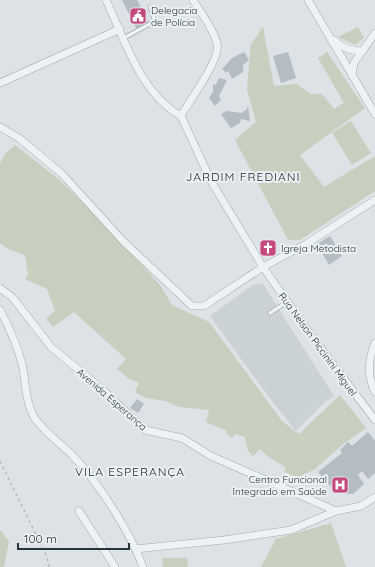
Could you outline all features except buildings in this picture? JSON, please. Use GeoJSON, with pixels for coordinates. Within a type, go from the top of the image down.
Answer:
{"type":"FeatureCollection","features":[{"type":"Feature","properties":{"kind":"street"},"geometry":{"type":"LineString","coordinates":[[106,0],[144,81],[164,104],[181,116],[214,61],[218,48],[215,36],[193,0]]}},
{"type":"Feature","properties":{"kind":"street"},"geometry":{"type":"LineString","coordinates":[[308,0],[375,114]]}},
{"type":"Feature","properties":{"kind":"street"},"geometry":{"type":"LineString","coordinates":[[0,83],[120,29]]}},
{"type":"Feature","properties":{"kind":"street"},"geometry":{"type":"LineString","coordinates":[[352,76],[352,68],[361,51],[375,33]]}},
{"type":"Feature","properties":{"kind":"street"},"geometry":{"type":"LineString","coordinates":[[329,36],[341,46],[352,51],[361,51]]}},
{"type":"Feature","properties":{"kind":"street","name":"Rua Nelson Piccinini Miguel"},"geometry":{"type":"LineString","coordinates":[[181,116],[212,181],[263,267],[287,302],[375,420]]}},
{"type":"Feature","properties":{"kind":"street"},"geometry":{"type":"LineString","coordinates":[[0,127],[31,147],[62,174],[124,241],[192,306],[204,306],[263,267],[306,244],[375,200]]}},
{"type":"Feature","properties":{"kind":"street","name":"Avenida Esperança"},"geometry":{"type":"LineString","coordinates":[[0,288],[13,298],[51,347],[102,389],[145,430],[182,438],[211,456],[336,511]]}},
{"type":"Feature","properties":{"kind":"street"},"geometry":{"type":"LineString","coordinates":[[0,310],[16,343],[22,365],[25,389],[32,414],[86,471],[109,504],[135,549],[143,567]]}},
{"type":"Feature","properties":{"kind":"street"},"geometry":{"type":"LineString","coordinates":[[375,343],[369,360],[375,392]]}},
{"type":"Feature","properties":{"kind":"street"},"geometry":{"type":"LineString","coordinates":[[135,549],[224,540],[291,530],[336,511],[358,508],[375,497]]}},
{"type":"Feature","properties":{"kind":"street"},"geometry":{"type":"LineString","coordinates":[[79,511],[115,567]]}},
{"type":"Feature","properties":{"kind":"lane"},"geometry":{"type":"LineString","coordinates":[[124,38],[155,21],[150,7]]}},
{"type":"Feature","properties":{"kind":"lane"},"geometry":{"type":"LineString","coordinates":[[270,313],[287,302]]}},
{"type":"Feature","properties":{"kind":"path"},"geometry":{"type":"LineString","coordinates":[[0,461],[47,557],[49,567]]}},
{"type":"Feature","properties":{"kind":"shaded area"},"geometry":{"type":"Polygon","coordinates":[[[254,284],[263,284],[334,396],[325,402],[296,431],[268,396],[210,316],[254,284]]]}},
{"type":"Feature","properties":{"kind":"green space"},"geometry":{"type":"Polygon","coordinates":[[[263,27],[274,86],[296,84],[311,94],[322,94],[334,109],[344,103],[318,58],[327,52],[365,108],[300,155],[324,187],[375,156],[375,191],[300,240],[288,240],[235,140],[256,122],[247,90],[251,44],[263,27]]]}},
{"type":"Feature","properties":{"kind":"green space"},"geometry":{"type":"Polygon","coordinates":[[[358,27],[364,38],[355,45],[338,37],[358,27]]]}},
{"type":"Feature","properties":{"kind":"green space"},"geometry":{"type":"Polygon","coordinates":[[[351,121],[371,153],[352,165],[332,133],[351,121]]]}},
{"type":"Feature","properties":{"kind":"green space"},"geometry":{"type":"Polygon","coordinates":[[[15,145],[56,177],[97,216],[160,285],[172,305],[209,322],[282,421],[299,434],[340,395],[366,428],[342,445],[315,469],[297,478],[285,472],[285,467],[266,455],[260,449],[253,456],[248,451],[245,437],[236,434],[232,438],[226,434],[227,431],[206,422],[209,410],[179,407],[166,401],[146,398],[135,392],[139,383],[128,378],[117,369],[126,359],[74,312],[53,327],[46,318],[55,311],[47,289],[25,279],[28,275],[25,255],[8,249],[0,243],[0,164],[5,154],[15,145]]]}},
{"type":"Feature","properties":{"kind":"green space"},"geometry":{"type":"Polygon","coordinates":[[[331,523],[346,567],[261,567],[276,539],[331,523]]]}},
{"type":"Feature","properties":{"kind":"green space"},"geometry":{"type":"Polygon","coordinates":[[[0,530],[9,541],[4,567],[0,567],[0,530]]]}},
{"type":"Feature","properties":{"kind":"green space"},"geometry":{"type":"Polygon","coordinates":[[[162,558],[187,558],[188,567],[163,567],[162,558]]]}},
{"type":"Feature","properties":{"kind":"place","name":"Delegacia de Polícia"},"geometry":{"type":"Point","coordinates":[138,16]}},
{"type":"Feature","properties":{"kind":"place","name":"Igreja Metodista"},"geometry":{"type":"Point","coordinates":[268,248]}},
{"type":"Feature","properties":{"kind":"place","name":"Centro Funcional Integrado em Saúde"},"geometry":{"type":"Point","coordinates":[340,485]}},
{"type":"Feature","properties":{"kind":"district","name":"JARDIM FREDIANI"},"geometry":{"type":"Point","coordinates":[243,177]}},
{"type":"Feature","properties":{"kind":"district","name":"VILA ESPERANÇA"},"geometry":{"type":"Point","coordinates":[130,472]}}]}
